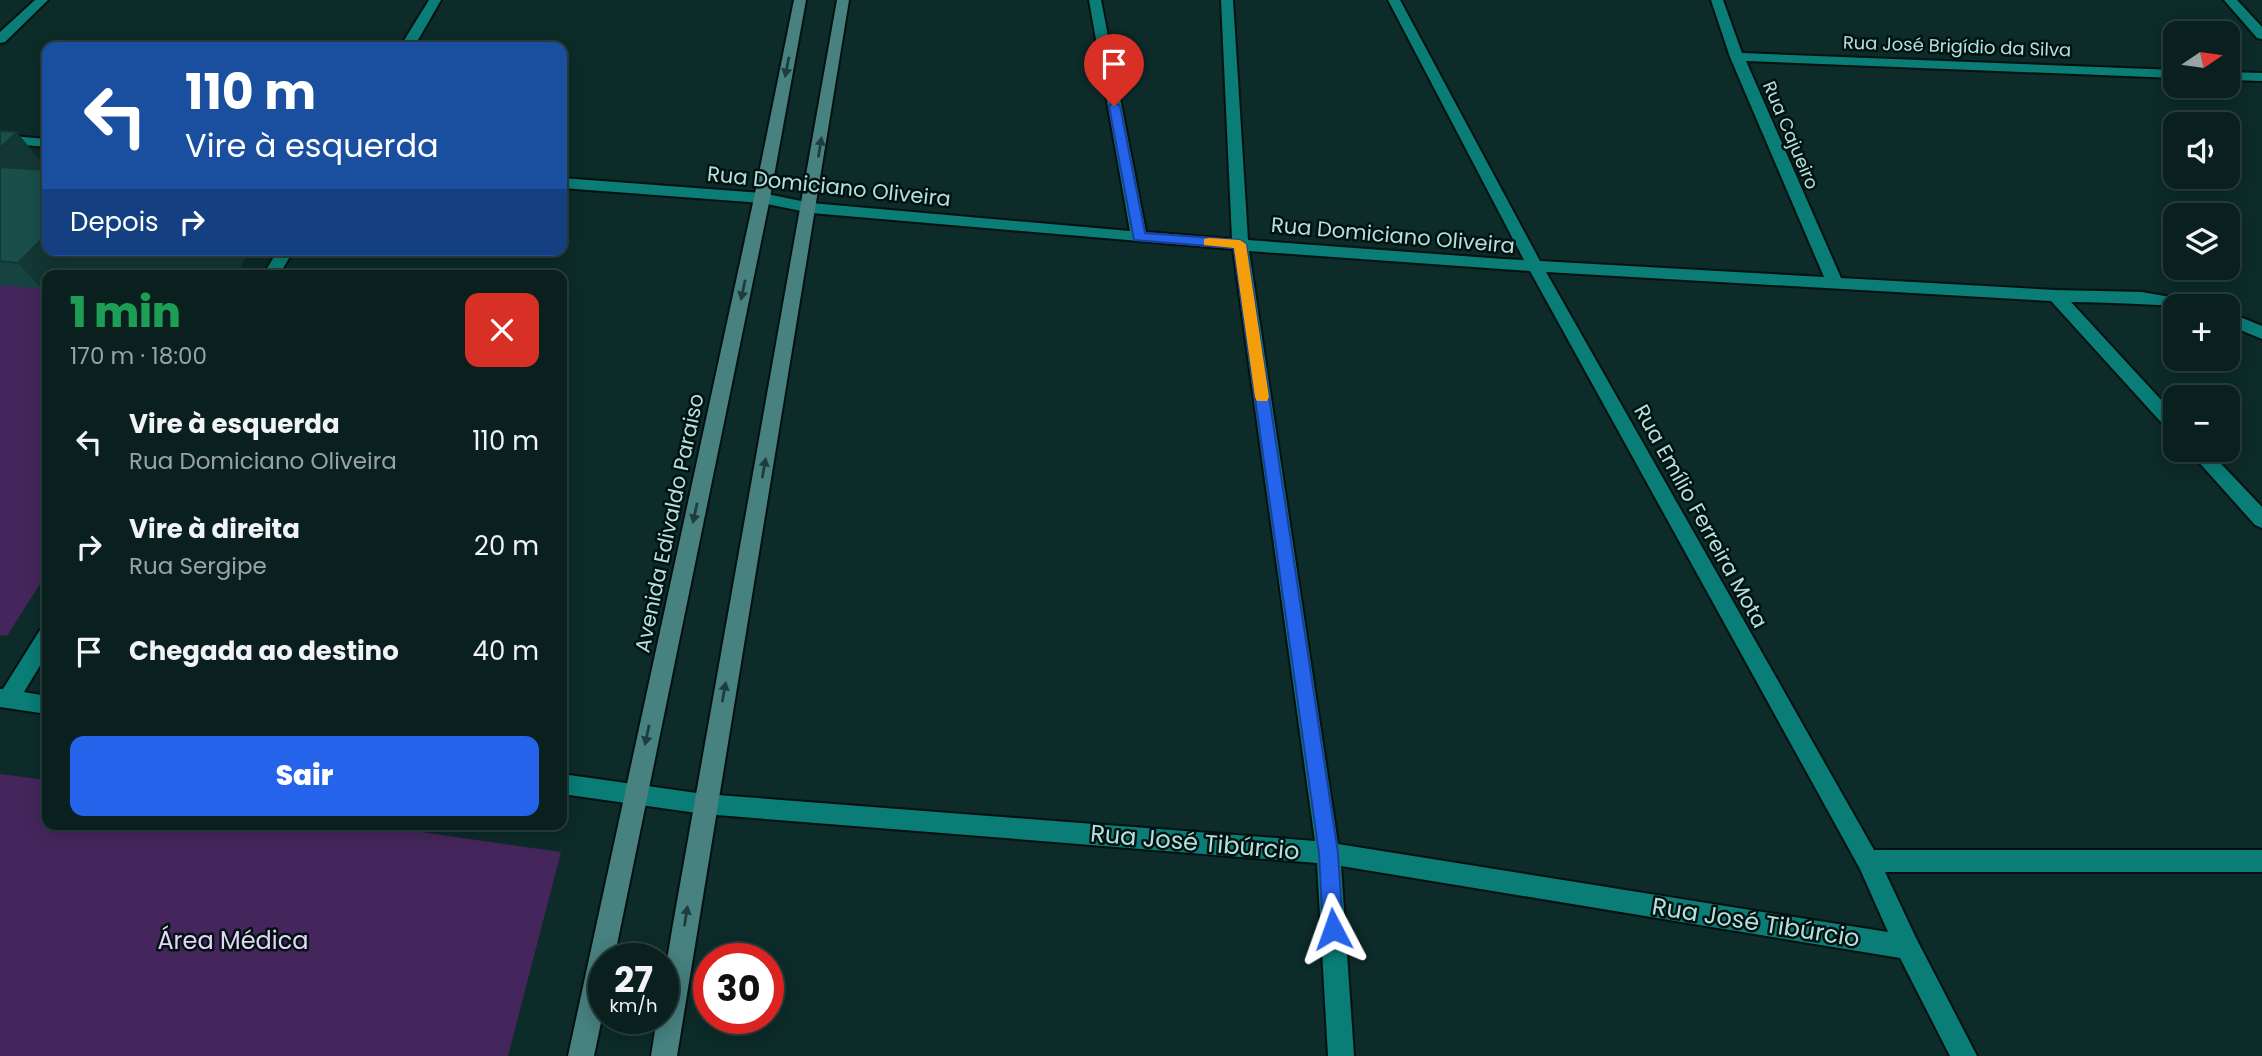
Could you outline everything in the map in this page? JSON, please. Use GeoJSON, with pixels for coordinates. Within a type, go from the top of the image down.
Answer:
{"type":"FeatureCollection","features":[{"type":"Feature","properties":{"kind":"main road","name":"Avenida Edivaldo Paraiso"},"geometry":{"type":"LineString","coordinates":[[581,1056],[762,198],[800,0]]}},
{"type":"Feature","properties":{"kind":"main road"},"geometry":{"type":"LineString","coordinates":[[664,1056],[704,803],[811,208],[843,0]]}},
{"type":"Feature","properties":{"kind":"street"},"geometry":{"type":"LineString","coordinates":[[0,39],[42,0]]}},
{"type":"Feature","properties":{"kind":"street"},"geometry":{"type":"LineString","coordinates":[[410,42],[435,0]]}},
{"type":"Feature","properties":{"kind":"street"},"geometry":{"type":"LineString","coordinates":[[1095,0],[1139,237]]}},
{"type":"Feature","properties":{"kind":"street"},"geometry":{"type":"LineString","coordinates":[[1227,0],[1240,244],[1328,853],[1341,1056]]}},
{"type":"Feature","properties":{"kind":"street","name":"Rua Emílio Ferreira Mota"},"geometry":{"type":"LineString","coordinates":[[1394,0],[1536,268],[1868,861],[1907,947],[1964,1056]]}},
{"type":"Feature","properties":{"kind":"street","name":"Rua Cajueiro"},"geometry":{"type":"LineString","coordinates":[[1717,0],[1737,57],[1835,283]]}},
{"type":"Feature","properties":{"kind":"street"},"geometry":{"type":"LineString","coordinates":[[2230,0],[2262,35]]}},
{"type":"Feature","properties":{"kind":"street","name":"Rua José Brigídio da Silva"},"geometry":{"type":"LineString","coordinates":[[1737,57],[2163,74]]}},
{"type":"Feature","properties":{"kind":"street"},"geometry":{"type":"LineString","coordinates":[[2240,76],[2262,77]]}},
{"type":"Feature","properties":{"kind":"street"},"geometry":{"type":"LineString","coordinates":[[0,139],[42,143]]}},
{"type":"Feature","properties":{"kind":"street","name":"Rua Domiciano Oliveira"},"geometry":{"type":"LineString","coordinates":[[567,183],[762,198],[811,208],[1139,237],[1536,268],[2163,300]]}},
{"type":"Feature","properties":{"kind":"street"},"geometry":{"type":"LineString","coordinates":[[2056,296],[2163,413]]}},
{"type":"Feature","properties":{"kind":"street"},"geometry":{"type":"LineString","coordinates":[[2240,323],[2262,333]]}},
{"type":"Feature","properties":{"kind":"street"},"geometry":{"type":"LineString","coordinates":[[2208,462],[2262,520]]}},
{"type":"Feature","properties":{"kind":"street"},"geometry":{"type":"LineString","coordinates":[[42,643],[4,699],[42,704]]}},
{"type":"Feature","properties":{"kind":"street","name":"Rua José Tibúrcio"},"geometry":{"type":"LineString","coordinates":[[567,785],[704,803],[1328,853],[1907,947]]}},
{"type":"Feature","properties":{"kind":"street"},"geometry":{"type":"LineString","coordinates":[[1868,861],[2262,861]]}},
{"type":"Feature","properties":{"kind":"shaded area"},"geometry":{"type":"Polygon","coordinates":[[[0,156],[42,160],[42,256],[247,256],[239,270],[42,270],[42,289],[0,285],[0,156]]]}},
{"type":"Feature","properties":{"kind":"green space"},"geometry":{"type":"Polygon","coordinates":[[[0,284],[42,288],[42,581],[7,636],[0,635],[0,284]]]}},
{"type":"Feature","properties":{"kind":"green space","name":"Área Médica"},"geometry":{"type":"Polygon","coordinates":[[[0,774],[42,779],[42,830],[406,830],[561,852],[508,1056],[0,1056],[0,774]]]}},
{"type":"Feature","properties":{"kind":"building"},"geometry":{"type":"Polygon","coordinates":[[[0,131],[17,132],[0,148],[0,131]]]}},
{"type":"Feature","properties":{"kind":"building"},"geometry":{"type":"Polygon","coordinates":[[[0,167],[42,170],[42,239],[18,263],[0,261],[0,167]]]}},
{"type":"Feature","properties":{"kind":"slow traffic"},"geometry":{"type":"LineString","coordinates":[[1209,242],[1240,244],[1262,397]]}},
{"type":"Feature","properties":{"kind":"route"},"geometry":{"type":"LineString","coordinates":[[1114,106],[1139,237],[1240,244],[1328,853],[1333,929]]}}]}
